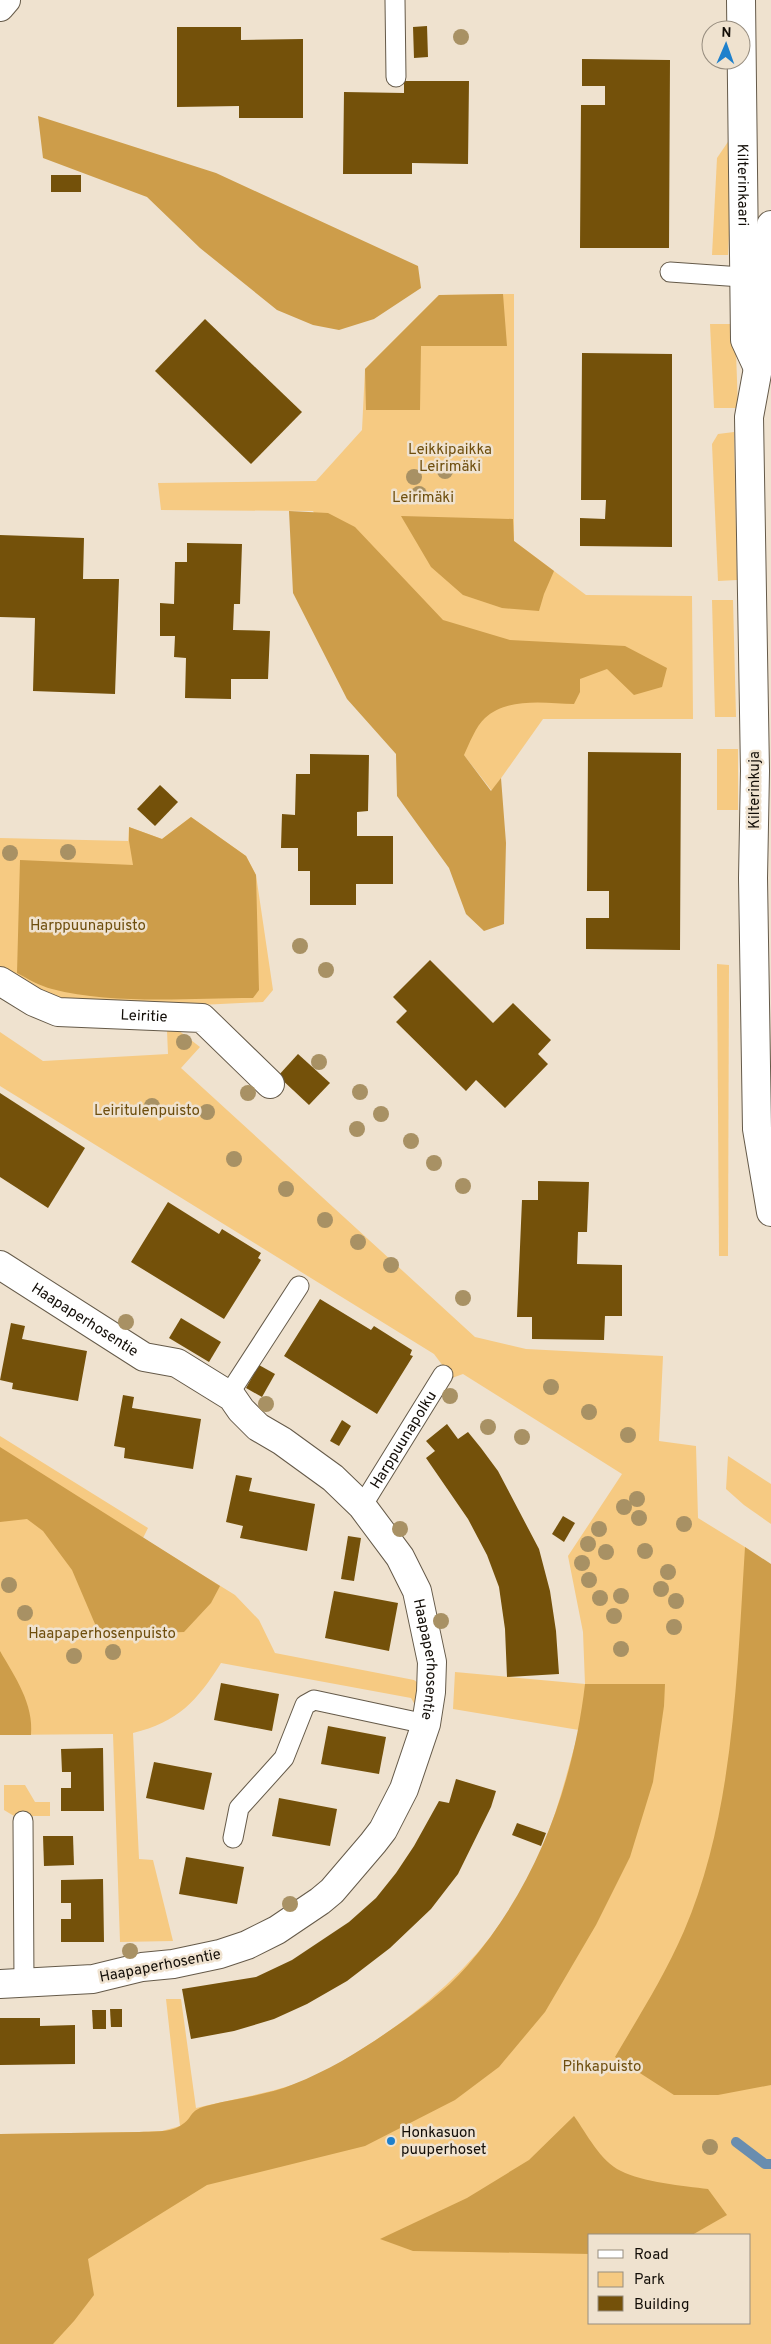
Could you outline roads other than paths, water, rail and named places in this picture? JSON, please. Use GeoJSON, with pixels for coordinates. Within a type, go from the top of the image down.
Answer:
{"type":"FeatureCollection","features":[{"type":"Feature","properties":{"kind":"street"},"geometry":{"type":"LineString","coordinates":[[0,7],[6,0]]}},
{"type":"Feature","properties":{"kind":"street","name":"Kilterinkaari"},"geometry":{"type":"LineString","coordinates":[[741,0],[757,278],[769,341],[764,368]]}},
{"type":"Feature","properties":{"kind":"street","name":"Kilterinkaari"},"geometry":{"type":"LineString","coordinates":[[757,278],[771,225]]}},
{"type":"Feature","properties":{"kind":"street","name":"Kilterinkuja"},"geometry":{"type":"LineString","coordinates":[[764,368],[749,417],[755,771],[753,872],[757,1129],[771,1212]]}},
{"type":"Feature","properties":{"kind":"street","name":"Leiritie"},"geometry":{"type":"LineString","coordinates":[[0,981],[34,1002],[58,1012],[202,1018],[270,1084]]}},
{"type":"Feature","properties":{"kind":"street","name":"Haapaperhosentie"},"geometry":{"type":"LineString","coordinates":[[0,1265],[144,1357],[177,1363],[228,1394],[258,1427],[282,1441],[333,1478],[362,1506],[400,1557],[417,1591],[432,1662],[432,1692],[426,1724],[404,1789],[383,1830],[374,1843],[332,1891],[277,1930],[247,1945],[220,1954],[173,1964],[142,1967],[93,1979],[12,1983]]}},
{"type":"Feature","properties":{"kind":"lane"},"geometry":{"type":"LineString","coordinates":[[395,0],[396,77]]}},
{"type":"Feature","properties":{"kind":"lane"},"geometry":{"type":"LineString","coordinates":[[670,272],[757,278]]}},
{"type":"Feature","properties":{"kind":"lane"},"geometry":{"type":"LineString","coordinates":[[228,1394],[299,1286]]}},
{"type":"Feature","properties":{"kind":"lane","name":"Harppuunapolku"},"geometry":{"type":"LineString","coordinates":[[362,1506],[443,1375]]}},
{"type":"Feature","properties":{"kind":"lane"},"geometry":{"type":"LineString","coordinates":[[232,1838],[239,1808],[284,1758],[306,1705],[314,1700],[426,1724]]}},
{"type":"Feature","properties":{"kind":"lane"},"geometry":{"type":"LineString","coordinates":[[12,1983],[23,1821]]}},
{"type":"Feature","properties":{"kind":"waterway"},"geometry":{"type":"LineString","coordinates":[[736,2142],[765,2164],[771,2164]]}},
{"type":"Feature","properties":{"kind":"place","name":"Honkasuon puuperhoset"},"geometry":{"type":"Point","coordinates":[391,2141]}},
{"type":"Feature","properties":{"kind":"park label","name":"Leikkipaikka Leirimäki"},"geometry":{"type":"Point","coordinates":[450,458]}},
{"type":"Feature","properties":{"kind":"park label","name":"Leirimäki"},"geometry":{"type":"Point","coordinates":[423,497]}},
{"type":"Feature","properties":{"kind":"park label","name":"Harppuunapuisto"},"geometry":{"type":"Point","coordinates":[88,925]}},
{"type":"Feature","properties":{"kind":"park label","name":"Leiritulenpuisto"},"geometry":{"type":"Point","coordinates":[147,1110]}},
{"type":"Feature","properties":{"kind":"park label","name":"Haapaperhosenpuisto"},"geometry":{"type":"Point","coordinates":[102,1633]}},
{"type":"Feature","properties":{"kind":"park label","name":"Pihkapuisto"},"geometry":{"type":"Point","coordinates":[602,2066]}}]}
